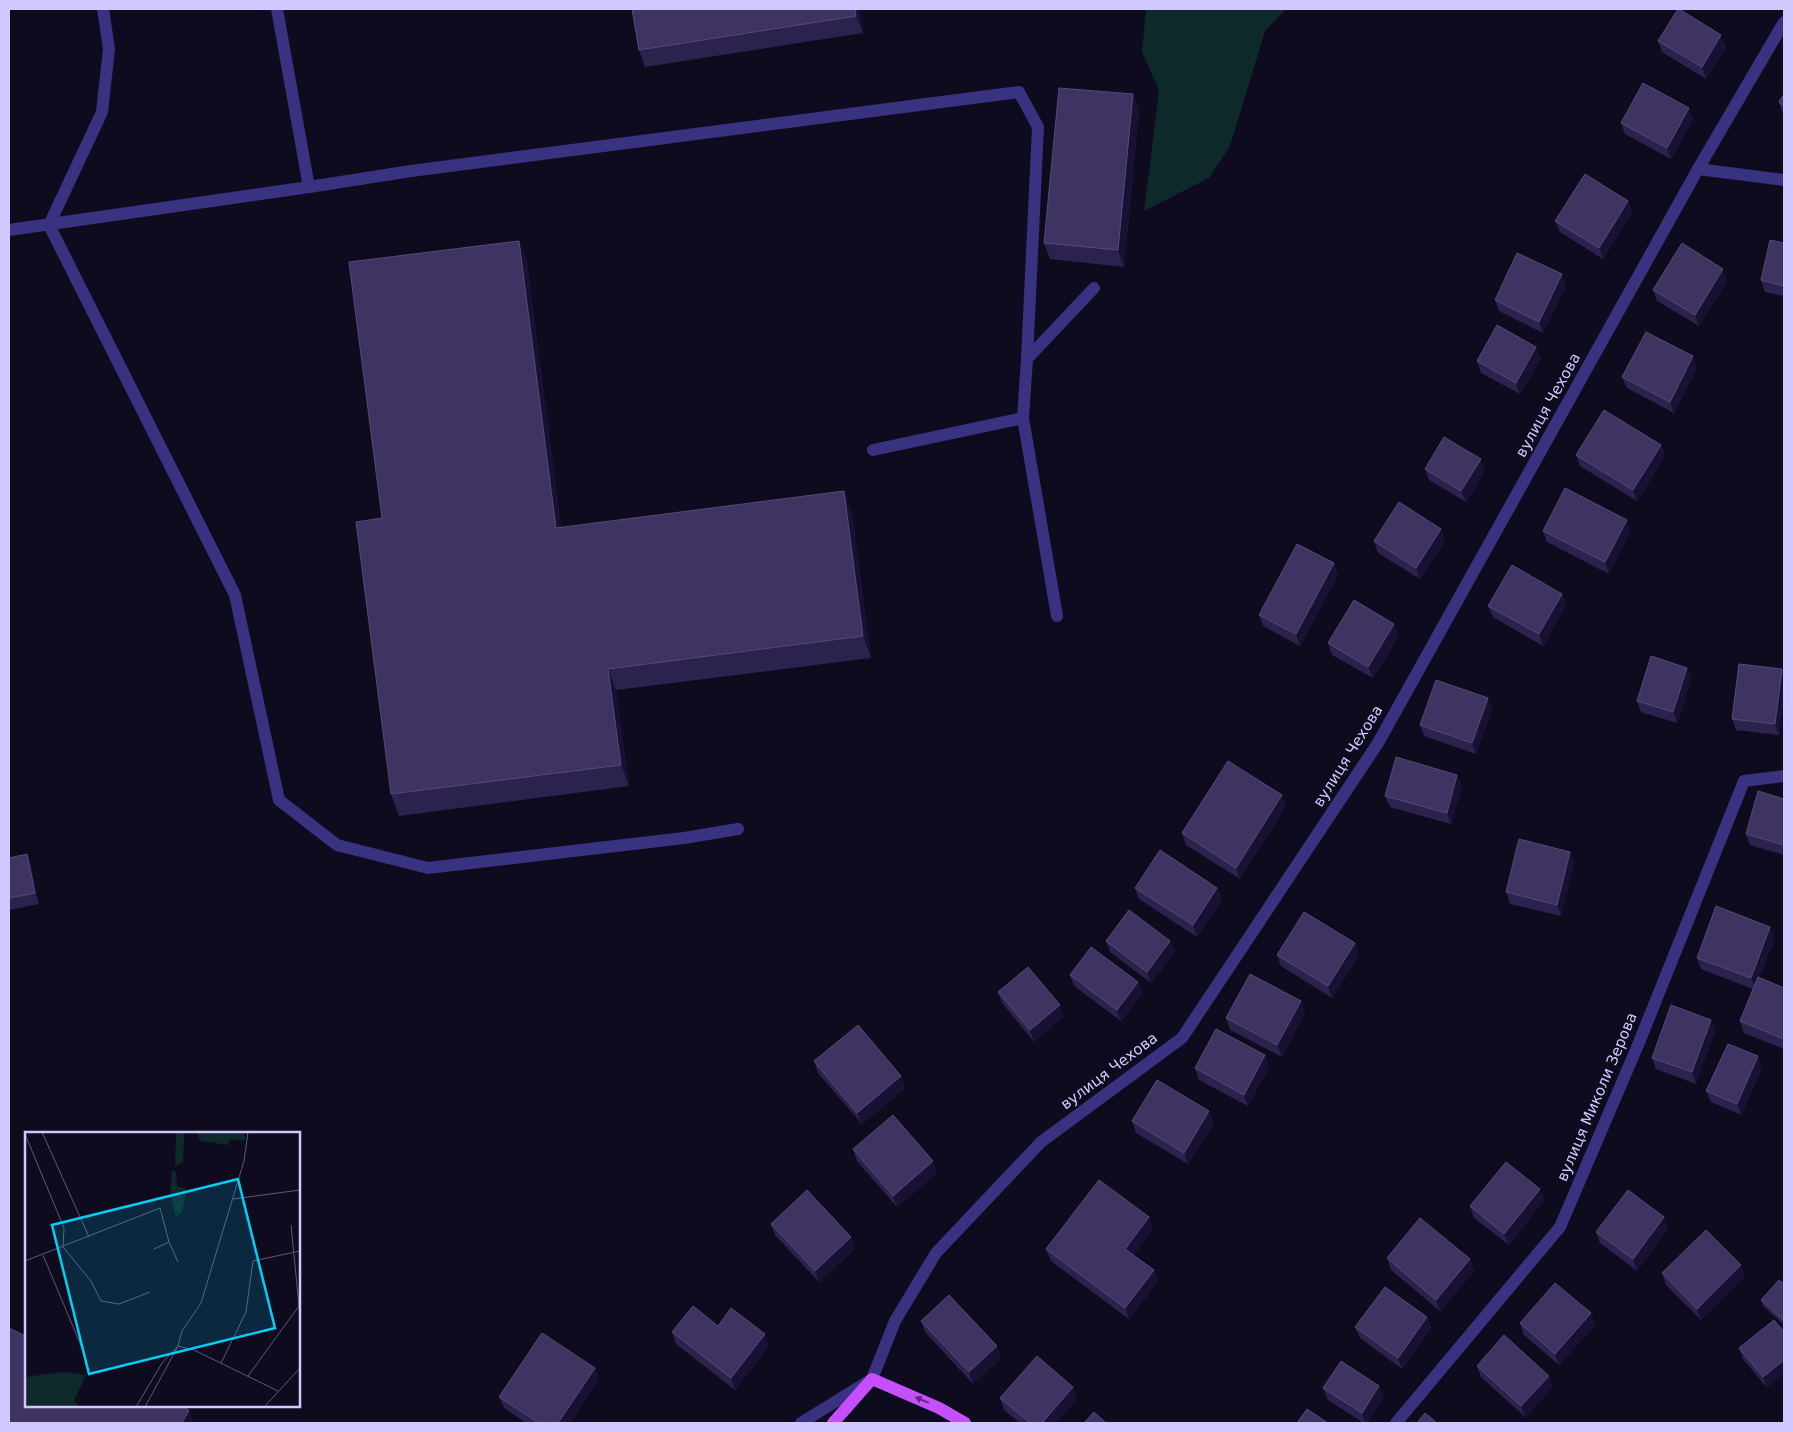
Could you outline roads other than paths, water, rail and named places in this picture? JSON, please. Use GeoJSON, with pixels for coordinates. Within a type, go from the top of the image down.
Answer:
{"type":"FeatureCollection","features":[{"type":"Feature","properties":{"kind":"main road","name":"вулиця Чехова"},"geometry":{"type":"LineString","coordinates":[[833,1423],[872,1379]]}},
{"type":"Feature","properties":{"kind":"main road"},"geometry":{"type":"LineString","coordinates":[[872,1379],[939,1408],[965,1423]]}},
{"type":"Feature","properties":{"kind":"street"},"geometry":{"type":"LineString","coordinates":[[49,225],[102,112],[109,50],[103,9]]}},
{"type":"Feature","properties":{"kind":"street"},"geometry":{"type":"LineString","coordinates":[[277,9],[309,187]]}},
{"type":"Feature","properties":{"kind":"street","name":"вулиця Чехова"},"geometry":{"type":"LineString","coordinates":[[872,1379],[895,1321],[936,1253],[1041,1142],[1182,1038],[1378,743],[1698,169],[1784,22]]}},
{"type":"Feature","properties":{"kind":"street"},"geometry":{"type":"LineString","coordinates":[[9,230],[411,171],[1019,92],[1038,127],[1027,359],[1022,418],[1057,616]]}},
{"type":"Feature","properties":{"kind":"street"},"geometry":{"type":"LineString","coordinates":[[1698,169],[1784,180]]}},
{"type":"Feature","properties":{"kind":"street"},"geometry":{"type":"LineString","coordinates":[[49,225],[235,595],[279,800],[337,845],[428,868],[684,838],[738,829]]}},
{"type":"Feature","properties":{"kind":"street"},"geometry":{"type":"LineString","coordinates":[[1027,359],[1094,288]]}},
{"type":"Feature","properties":{"kind":"street"},"geometry":{"type":"LineString","coordinates":[[873,450],[1022,418]]}},
{"type":"Feature","properties":{"kind":"street","name":"вулиця Миколи Зерова"},"geometry":{"type":"LineString","coordinates":[[1396,1423],[1560,1227],[1638,1045],[1744,781],[1784,776]]}},
{"type":"Feature","properties":{"kind":"street"},"geometry":{"type":"LineString","coordinates":[[801,1423],[872,1379]]}}]}
